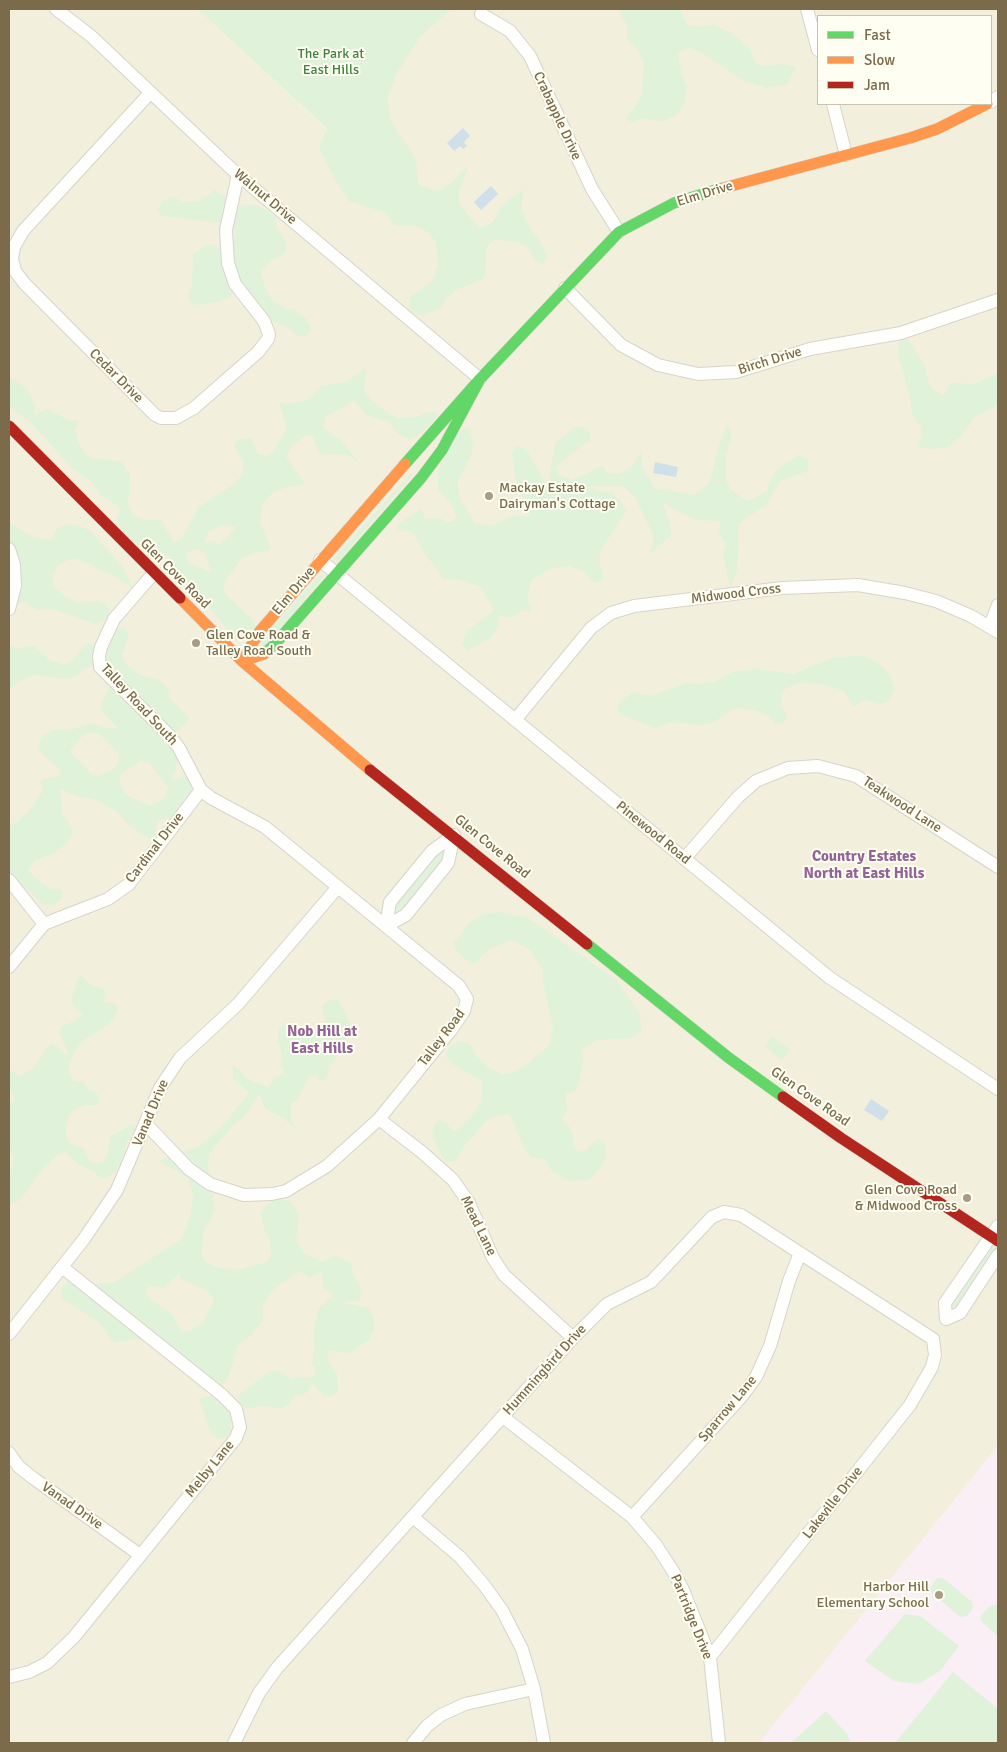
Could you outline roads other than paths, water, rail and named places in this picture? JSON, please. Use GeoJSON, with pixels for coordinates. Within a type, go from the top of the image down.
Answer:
{"type":"FeatureCollection","features":[{"type":"Feature","properties":{"kind":"street","name":"Walnut Drive"},"geometry":{"type":"LineString","coordinates":[[56,9],[91,36],[238,175],[480,379]]}},
{"type":"Feature","properties":{"kind":"street"},"geometry":{"type":"LineString","coordinates":[[807,9],[817,46]]}},
{"type":"Feature","properties":{"kind":"street","name":"Crabapple Drive"},"geometry":{"type":"LineString","coordinates":[[481,14],[510,31],[530,56],[592,189],[619,232]]}},
{"type":"Feature","properties":{"kind":"street","name":"Cedar Drive"},"geometry":{"type":"LineString","coordinates":[[150,93],[23,230],[14,247],[12,259],[15,271],[24,283],[154,415],[162,418],[176,418],[194,408],[258,352],[268,339],[269,334],[264,321],[235,284],[228,263],[226,230],[238,175]]}},
{"type":"Feature","properties":{"kind":"street"},"geometry":{"type":"LineString","coordinates":[[832,105],[846,156]]}},
{"type":"Feature","properties":{"kind":"street","name":"Elm Drive"},"geometry":{"type":"LineString","coordinates":[[242,661],[260,630],[320,560],[480,379],[619,232],[674,203],[695,195],[846,156],[937,129],[985,105]]}},
{"type":"Feature","properties":{"kind":"street","name":"Birch Drive"},"geometry":{"type":"LineString","coordinates":[[565,288],[621,345],[658,364],[698,374],[736,372],[810,349],[901,333],[998,300]]}},
{"type":"Feature","properties":{"kind":"street","name":"Elm Drive"},"geometry":{"type":"LineString","coordinates":[[242,661],[261,656],[274,645],[421,478],[437,457],[480,379]]}},
{"type":"Feature","properties":{"kind":"street","name":"Glen Cove Road"},"geometry":{"type":"LineString","coordinates":[[9,426],[242,661],[326,735],[454,835],[729,1058],[841,1138],[996,1234]]}},
{"type":"Feature","properties":{"kind":"street"},"geometry":{"type":"LineString","coordinates":[[9,549],[14,565],[15,586],[9,609]]}},
{"type":"Feature","properties":{"kind":"street","name":"Pinewood Road"},"geometry":{"type":"LineString","coordinates":[[320,560],[830,978],[998,1089]]}},
{"type":"Feature","properties":{"kind":"street","name":"Talley Road South"},"geometry":{"type":"LineString","coordinates":[[154,574],[114,619],[101,647],[99,663],[107,674],[170,736],[179,748],[201,790]]}},
{"type":"Feature","properties":{"kind":"street","name":"Midwood Cross"},"geometry":{"type":"LineString","coordinates":[[515,720],[591,628],[612,614],[634,606],[782,588],[858,585],[905,592],[936,601],[994,629]]}},
{"type":"Feature","properties":{"kind":"street"},"geometry":{"type":"LineString","coordinates":[[994,629],[998,605]]}},
{"type":"Feature","properties":{"kind":"street","name":"Teakwood Lane"},"geometry":{"type":"LineString","coordinates":[[684,859],[738,797],[756,781],[788,768],[818,766],[856,776],[998,868]]}},
{"type":"Feature","properties":{"kind":"street","name":"Talley Road"},"geometry":{"type":"LineString","coordinates":[[146,1124],[189,1169],[210,1184],[232,1193],[258,1196],[286,1190],[307,1180],[343,1153],[379,1119],[451,1030],[464,1011],[467,999],[459,986],[265,827],[218,802],[201,790]]}},
{"type":"Feature","properties":{"kind":"street","name":"Cardinal Drive"},"geometry":{"type":"LineString","coordinates":[[9,967],[44,924],[108,899],[129,884],[201,790]]}},
{"type":"Feature","properties":{"kind":"street"},"geometry":{"type":"LineString","coordinates":[[386,926],[390,902],[432,851],[454,835]]}},
{"type":"Feature","properties":{"kind":"street"},"geometry":{"type":"LineString","coordinates":[[386,926],[406,915],[448,863],[454,835]]}},
{"type":"Feature","properties":{"kind":"street"},"geometry":{"type":"LineString","coordinates":[[9,880],[44,924]]}},
{"type":"Feature","properties":{"kind":"street","name":"Vanad Drive"},"geometry":{"type":"LineString","coordinates":[[9,1334],[84,1239],[117,1190],[163,1082],[180,1058],[238,1004],[338,887]]}},
{"type":"Feature","properties":{"kind":"street","name":"Mead Lane"},"geometry":{"type":"LineString","coordinates":[[379,1119],[423,1153],[453,1180],[469,1204],[493,1258],[504,1275],[573,1338]]}},
{"type":"Feature","properties":{"kind":"street","name":"Hummingbird Drive"},"geometry":{"type":"LineString","coordinates":[[234,1743],[260,1693],[277,1668],[414,1518],[573,1338],[607,1304],[651,1282],[706,1222],[719,1214],[731,1212],[741,1215],[933,1338]]}},
{"type":"Feature","properties":{"kind":"street"},"geometry":{"type":"LineString","coordinates":[[946,1319],[945,1303],[996,1234]]}},
{"type":"Feature","properties":{"kind":"street","name":"Sparrow Lane"},"geometry":{"type":"LineString","coordinates":[[632,1517],[742,1396],[756,1377],[770,1346],[786,1288],[800,1253]]}},
{"type":"Feature","properties":{"kind":"street"},"geometry":{"type":"LineString","coordinates":[[933,1338],[946,1319],[960,1313],[998,1255]]}},
{"type":"Feature","properties":{"kind":"street","name":"Melby Lane"},"geometry":{"type":"LineString","coordinates":[[9,1677],[29,1672],[56,1657],[236,1438],[240,1427],[236,1409],[222,1395],[62,1267]]}},
{"type":"Feature","properties":{"kind":"street","name":"Lakeville Drive"},"geometry":{"type":"LineString","coordinates":[[710,1658],[910,1405],[932,1367],[935,1354],[933,1338]]}},
{"type":"Feature","properties":{"kind":"street","name":"Partridge Drive"},"geometry":{"type":"LineString","coordinates":[[503,1417],[632,1517],[656,1545],[683,1590],[710,1658],[719,1743]]}},
{"type":"Feature","properties":{"kind":"street","name":"Vanad Drive"},"geometry":{"type":"LineString","coordinates":[[9,1453],[26,1473],[140,1555]]}},
{"type":"Feature","properties":{"kind":"street"},"geometry":{"type":"LineString","coordinates":[[414,1518],[460,1557],[502,1610],[522,1649],[534,1689],[544,1743]]}},
{"type":"Feature","properties":{"kind":"street"},"geometry":{"type":"LineString","coordinates":[[412,1743],[427,1726],[441,1715],[465,1704],[534,1689]]}},
{"type":"Feature","properties":{"kind":"water"},"geometry":{"type":"Polygon","coordinates":[[[463,128],[470,136],[464,142],[467,146],[463,149],[460,146],[454,151],[447,143],[463,128]]]}},
{"type":"Feature","properties":{"kind":"water"},"geometry":{"type":"Polygon","coordinates":[[[491,186],[498,194],[481,210],[474,202],[491,186]]]}},
{"type":"Feature","properties":{"kind":"water"},"geometry":{"type":"Polygon","coordinates":[[[655,462],[678,467],[676,477],[653,473],[655,462]]]}},
{"type":"Feature","properties":{"kind":"water"},"geometry":{"type":"Polygon","coordinates":[[[871,1099],[889,1111],[882,1121],[864,1110],[871,1099]]]}},
{"type":"Feature","properties":{"kind":"place","name":"Mackay Estate Dairyman's Cottage"},"geometry":{"type":"Point","coordinates":[489,496]}},
{"type":"Feature","properties":{"kind":"place","name":"Glen Cove Road & Talley Road South"},"geometry":{"type":"Point","coordinates":[196,643]}},
{"type":"Feature","properties":{"kind":"place","name":"Glen Cove Road & Midwood Cross"},"geometry":{"type":"Point","coordinates":[967,1198]}},
{"type":"Feature","properties":{"kind":"place","name":"Harbor Hill Elementary School"},"geometry":{"type":"Point","coordinates":[939,1595]}},
{"type":"Feature","properties":{"kind":"district","name":"Country Estates North at East Hills"},"geometry":{"type":"Point","coordinates":[864,866]}},
{"type":"Feature","properties":{"kind":"district","name":"Nob Hill at East Hills"},"geometry":{"type":"Point","coordinates":[322,1040]}},
{"type":"Feature","properties":{"kind":"park label","name":"The Park at East Hills"},"geometry":{"type":"Point","coordinates":[331,62]}}]}
